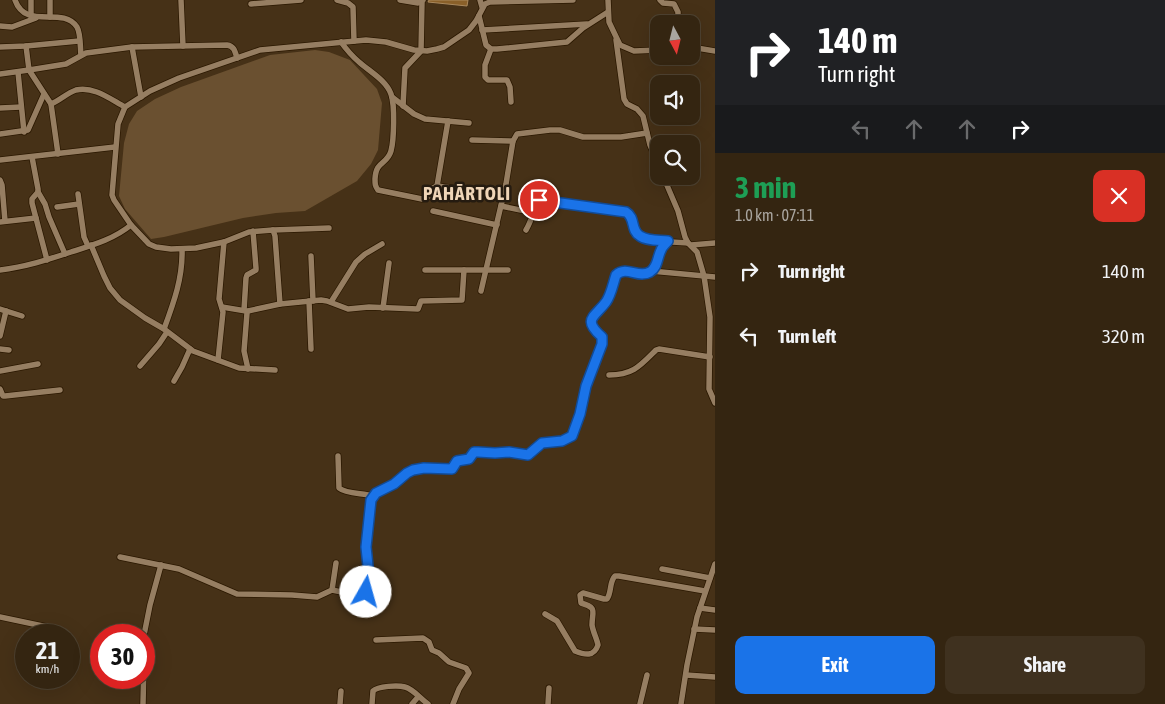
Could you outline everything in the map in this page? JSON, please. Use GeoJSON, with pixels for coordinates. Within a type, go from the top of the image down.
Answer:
{"type":"FeatureCollection","features":[{"type":"Feature","properties":{"kind":"street"},"geometry":{"type":"LineString","coordinates":[[15,0],[19,8],[34,17],[62,18],[73,24],[77,28],[81,55]]}},
{"type":"Feature","properties":{"kind":"street"},"geometry":{"type":"LineString","coordinates":[[32,0],[34,17]]}},
{"type":"Feature","properties":{"kind":"street"},"geometry":{"type":"LineString","coordinates":[[50,0],[50,18]]}},
{"type":"Feature","properties":{"kind":"street"},"geometry":{"type":"LineString","coordinates":[[181,0],[183,46]]}},
{"type":"Feature","properties":{"kind":"street"},"geometry":{"type":"LineString","coordinates":[[251,4],[302,0]]}},
{"type":"Feature","properties":{"kind":"street"},"geometry":{"type":"LineString","coordinates":[[337,0],[348,3],[353,7],[354,41]]}},
{"type":"Feature","properties":{"kind":"street"},"geometry":{"type":"LineString","coordinates":[[400,0],[418,3],[422,1],[421,51],[405,68],[403,106]]}},
{"type":"Feature","properties":{"kind":"street"},"geometry":{"type":"LineString","coordinates":[[480,0],[482,7]]}},
{"type":"Feature","properties":{"kind":"street"},"geometry":{"type":"LineString","coordinates":[[329,228],[253,231],[224,242],[196,248],[182,249],[152,246],[132,225],[112,195],[118,124],[125,107],[178,78],[260,50],[341,42],[376,41],[427,51],[444,47],[464,34],[479,16],[482,7],[493,1],[574,0]]}},
{"type":"Feature","properties":{"kind":"street"},"geometry":{"type":"LineString","coordinates":[[608,0],[608,22],[620,45],[634,51],[650,50]]}},
{"type":"Feature","properties":{"kind":"street"},"geometry":{"type":"LineString","coordinates":[[660,0],[663,3],[674,4],[677,15]]}},
{"type":"Feature","properties":{"kind":"street"},"geometry":{"type":"LineString","coordinates":[[479,16],[486,45],[491,49],[563,43],[571,40],[589,24],[608,12]]}},
{"type":"Feature","properties":{"kind":"street"},"geometry":{"type":"LineString","coordinates":[[0,26],[12,27],[34,17]]}},
{"type":"Feature","properties":{"kind":"street"},"geometry":{"type":"LineString","coordinates":[[482,30],[589,24]]}},
{"type":"Feature","properties":{"kind":"street"},"geometry":{"type":"LineString","coordinates":[[616,40],[624,99],[627,104],[640,112],[650,141]]}},
{"type":"Feature","properties":{"kind":"street"},"geometry":{"type":"LineString","coordinates":[[0,47],[79,41]]}},
{"type":"Feature","properties":{"kind":"street"},"geometry":{"type":"LineString","coordinates":[[341,42],[358,62],[385,84],[392,97],[394,111],[391,151],[386,160],[377,168],[374,184],[376,187],[381,191],[422,199],[428,197],[431,189],[437,186],[504,195]]}},
{"type":"Feature","properties":{"kind":"street"},"geometry":{"type":"LineString","coordinates":[[26,46],[29,70],[51,104],[58,154]]}},
{"type":"Feature","properties":{"kind":"street"},"geometry":{"type":"LineString","coordinates":[[0,74],[66,64],[86,52],[132,47],[232,46],[238,58]]}},
{"type":"Feature","properties":{"kind":"street"},"geometry":{"type":"LineString","coordinates":[[132,47],[141,97]]}},
{"type":"Feature","properties":{"kind":"street"},"geometry":{"type":"LineString","coordinates":[[700,48],[715,51]]}},
{"type":"Feature","properties":{"kind":"street"},"geometry":{"type":"LineString","coordinates":[[491,49],[485,65],[485,77],[488,80],[507,80],[510,87],[511,102]]}},
{"type":"Feature","properties":{"kind":"street"},"geometry":{"type":"LineString","coordinates":[[18,72],[24,132]]}},
{"type":"Feature","properties":{"kind":"street"},"geometry":{"type":"LineString","coordinates":[[51,104],[75,90],[86,90],[95,91],[125,107]]}},
{"type":"Feature","properties":{"kind":"street"},"geometry":{"type":"LineString","coordinates":[[0,134],[24,132],[30,127],[44,94]]}},
{"type":"Feature","properties":{"kind":"street"},"geometry":{"type":"LineString","coordinates":[[392,97],[425,119],[468,123]]}},
{"type":"Feature","properties":{"kind":"street"},"geometry":{"type":"LineString","coordinates":[[0,108],[21,106]]}},
{"type":"Feature","properties":{"kind":"street"},"geometry":{"type":"LineString","coordinates":[[437,186],[448,121]]}},
{"type":"Feature","properties":{"kind":"street"},"geometry":{"type":"LineString","coordinates":[[482,291],[504,195],[513,141],[517,134],[560,130],[583,137],[621,137],[647,133]]}},
{"type":"Feature","properties":{"kind":"street"},"geometry":{"type":"LineString","coordinates":[[472,140],[513,141]]}},
{"type":"Feature","properties":{"kind":"street"},"geometry":{"type":"LineString","coordinates":[[0,160],[115,147]]}},
{"type":"Feature","properties":{"kind":"street"},"geometry":{"type":"LineString","coordinates":[[32,157],[38,192],[45,204],[48,217],[65,254]]}},
{"type":"Feature","properties":{"kind":"street"},"geometry":{"type":"LineString","coordinates":[[0,180],[3,222],[36,218]]}},
{"type":"Feature","properties":{"kind":"street"},"geometry":{"type":"LineString","coordinates":[[667,185],[689,244],[697,252],[704,276],[710,317],[709,388],[715,403]]}},
{"type":"Feature","properties":{"kind":"street"},"geometry":{"type":"LineString","coordinates":[[38,192],[32,199],[47,260]]}},
{"type":"Feature","properties":{"kind":"street"},"geometry":{"type":"LineString","coordinates":[[78,194],[84,237],[110,288],[120,300],[201,355],[228,365],[248,369],[275,370]]}},
{"type":"Feature","properties":{"kind":"street"},"geometry":{"type":"LineString","coordinates":[[526,230],[535,213],[537,203],[543,199],[629,214],[632,218],[635,232],[641,237],[689,244],[715,243]]}},
{"type":"Feature","properties":{"kind":"street"},"geometry":{"type":"LineString","coordinates":[[57,207],[79,204]]}},
{"type":"Feature","properties":{"kind":"street"},"geometry":{"type":"LineString","coordinates":[[501,206],[535,213]]}},
{"type":"Feature","properties":{"kind":"street"},"geometry":{"type":"LineString","coordinates":[[433,211],[497,225]]}},
{"type":"Feature","properties":{"kind":"street"},"geometry":{"type":"LineString","coordinates":[[0,270],[25,267],[90,246],[122,233],[132,225]]}},
{"type":"Feature","properties":{"kind":"street"},"geometry":{"type":"LineString","coordinates":[[273,230],[280,304]]}},
{"type":"Feature","properties":{"kind":"street"},"geometry":{"type":"LineString","coordinates":[[248,369],[244,351],[246,278],[256,268],[253,231]]}},
{"type":"Feature","properties":{"kind":"street"},"geometry":{"type":"LineString","coordinates":[[651,271],[655,267],[662,248],[668,241]]}},
{"type":"Feature","properties":{"kind":"street"},"geometry":{"type":"LineString","coordinates":[[218,360],[223,312],[219,299],[224,242]]}},
{"type":"Feature","properties":{"kind":"street"},"geometry":{"type":"LineString","coordinates":[[331,302],[356,262],[382,244]]}},
{"type":"Feature","properties":{"kind":"street"},"geometry":{"type":"LineString","coordinates":[[140,366],[159,344],[165,330],[182,274],[182,249]]}},
{"type":"Feature","properties":{"kind":"street"},"geometry":{"type":"LineString","coordinates":[[311,256],[311,349]]}},
{"type":"Feature","properties":{"kind":"street"},"geometry":{"type":"LineString","coordinates":[[383,308],[389,263]]}},
{"type":"Feature","properties":{"kind":"street"},"geometry":{"type":"LineString","coordinates":[[425,270],[508,270]]}},
{"type":"Feature","properties":{"kind":"street"},"geometry":{"type":"LineString","coordinates":[[222,306],[246,310],[321,300],[348,309],[369,307],[418,309],[421,301],[462,300],[464,270]]}},
{"type":"Feature","properties":{"kind":"street"},"geometry":{"type":"LineString","coordinates":[[120,557],[185,571],[237,594],[317,597],[332,590],[356,595],[366,592],[369,589],[370,580],[366,547],[373,496],[394,484],[407,473],[419,468],[452,469],[457,461],[469,459],[474,452],[509,452],[528,455],[542,443],[562,441],[572,436],[580,414],[586,386],[602,344],[602,337],[591,326],[594,315],[607,300],[618,273],[626,271],[642,274],[651,271],[715,277]]}},
{"type":"Feature","properties":{"kind":"street"},"geometry":{"type":"LineString","coordinates":[[0,336],[3,310],[22,316]]}},
{"type":"Feature","properties":{"kind":"street"},"geometry":{"type":"LineString","coordinates":[[0,349],[9,350]]}},
{"type":"Feature","properties":{"kind":"street"},"geometry":{"type":"LineString","coordinates":[[174,381],[190,349]]}},
{"type":"Feature","properties":{"kind":"street"},"geometry":{"type":"LineString","coordinates":[[609,375],[623,374],[634,370],[659,349],[710,357]]}},
{"type":"Feature","properties":{"kind":"street"},"geometry":{"type":"LineString","coordinates":[[0,371],[38,364]]}},
{"type":"Feature","properties":{"kind":"street"},"geometry":{"type":"LineString","coordinates":[[0,389],[3,396],[60,390]]}},
{"type":"Feature","properties":{"kind":"street"},"geometry":{"type":"LineString","coordinates":[[338,456],[340,488],[346,492],[359,492],[373,496]]}},
{"type":"Feature","properties":{"kind":"street"},"geometry":{"type":"LineString","coordinates":[[332,590],[336,563]]}},
{"type":"Feature","properties":{"kind":"street"},"geometry":{"type":"LineString","coordinates":[[682,704],[694,629],[715,564]]}},
{"type":"Feature","properties":{"kind":"street"},"geometry":{"type":"LineString","coordinates":[[146,624],[161,565]]}},
{"type":"Feature","properties":{"kind":"street"},"geometry":{"type":"LineString","coordinates":[[662,569],[710,578]]}},
{"type":"Feature","properties":{"kind":"street"},"geometry":{"type":"LineString","coordinates":[[545,614],[557,621],[575,651],[590,655],[594,653],[598,645],[592,628],[593,610],[591,606],[581,603],[580,595],[583,593],[604,600],[607,599],[610,595],[614,576],[705,592]]}},
{"type":"Feature","properties":{"kind":"street"},"geometry":{"type":"LineString","coordinates":[[700,608],[715,610]]}},
{"type":"Feature","properties":{"kind":"street"},"geometry":{"type":"LineString","coordinates":[[0,617],[33,624]]}},
{"type":"Feature","properties":{"kind":"street"},"geometry":{"type":"LineString","coordinates":[[694,629],[715,630]]}},
{"type":"Feature","properties":{"kind":"street"},"geometry":{"type":"LineString","coordinates":[[376,640],[423,638],[429,642],[432,650],[440,653],[446,660],[466,668],[469,673],[468,676],[459,689],[453,704]]}},
{"type":"Feature","properties":{"kind":"street"},"geometry":{"type":"LineString","coordinates":[[640,704],[647,675]]}},
{"type":"Feature","properties":{"kind":"street"},"geometry":{"type":"LineString","coordinates":[[686,675],[715,677]]}},
{"type":"Feature","properties":{"kind":"street"},"geometry":{"type":"LineString","coordinates":[[372,704],[373,691],[380,687],[405,687],[428,704]]}},
{"type":"Feature","properties":{"kind":"street"},"geometry":{"type":"LineString","coordinates":[[548,704],[549,688]]}},
{"type":"Feature","properties":{"kind":"street"},"geometry":{"type":"LineString","coordinates":[[143,689],[143,704]]}},
{"type":"Feature","properties":{"kind":"street"},"geometry":{"type":"LineString","coordinates":[[340,704],[341,691]]}},
{"type":"Feature","properties":{"kind":"street"},"geometry":{"type":"LineString","coordinates":[[412,704],[418,697]]}},
{"type":"Feature","properties":{"kind":"shaded area"},"geometry":{"type":"Polygon","coordinates":[[[429,0],[468,0],[467,6],[428,2],[429,0]]]}},
{"type":"Feature","properties":{"kind":"shaded area"},"geometry":{"type":"Polygon","coordinates":[[[315,50],[329,52],[350,60],[377,89],[382,103],[378,150],[371,164],[357,181],[305,211],[243,218],[151,239],[125,209],[119,196],[124,143],[129,124],[137,111],[155,99],[181,87],[270,55],[315,50]]]}},
{"type":"Feature","properties":{"kind":"district","name":"PAHĀRTOLI"},"geometry":{"type":"Point","coordinates":[467,193]}},
{"type":"Feature","properties":{"kind":"route"},"geometry":{"type":"LineString","coordinates":[[366,592],[370,585],[366,547],[373,496],[394,484],[402,476],[419,468],[449,470],[454,467],[457,461],[471,458],[474,452],[514,452],[528,455],[542,443],[562,441],[572,436],[580,414],[586,386],[603,340],[591,326],[594,315],[607,300],[616,275],[622,271],[642,274],[651,271],[655,267],[662,248],[668,241],[641,237],[635,232],[632,218],[626,212],[543,199],[539,200]]}}]}
